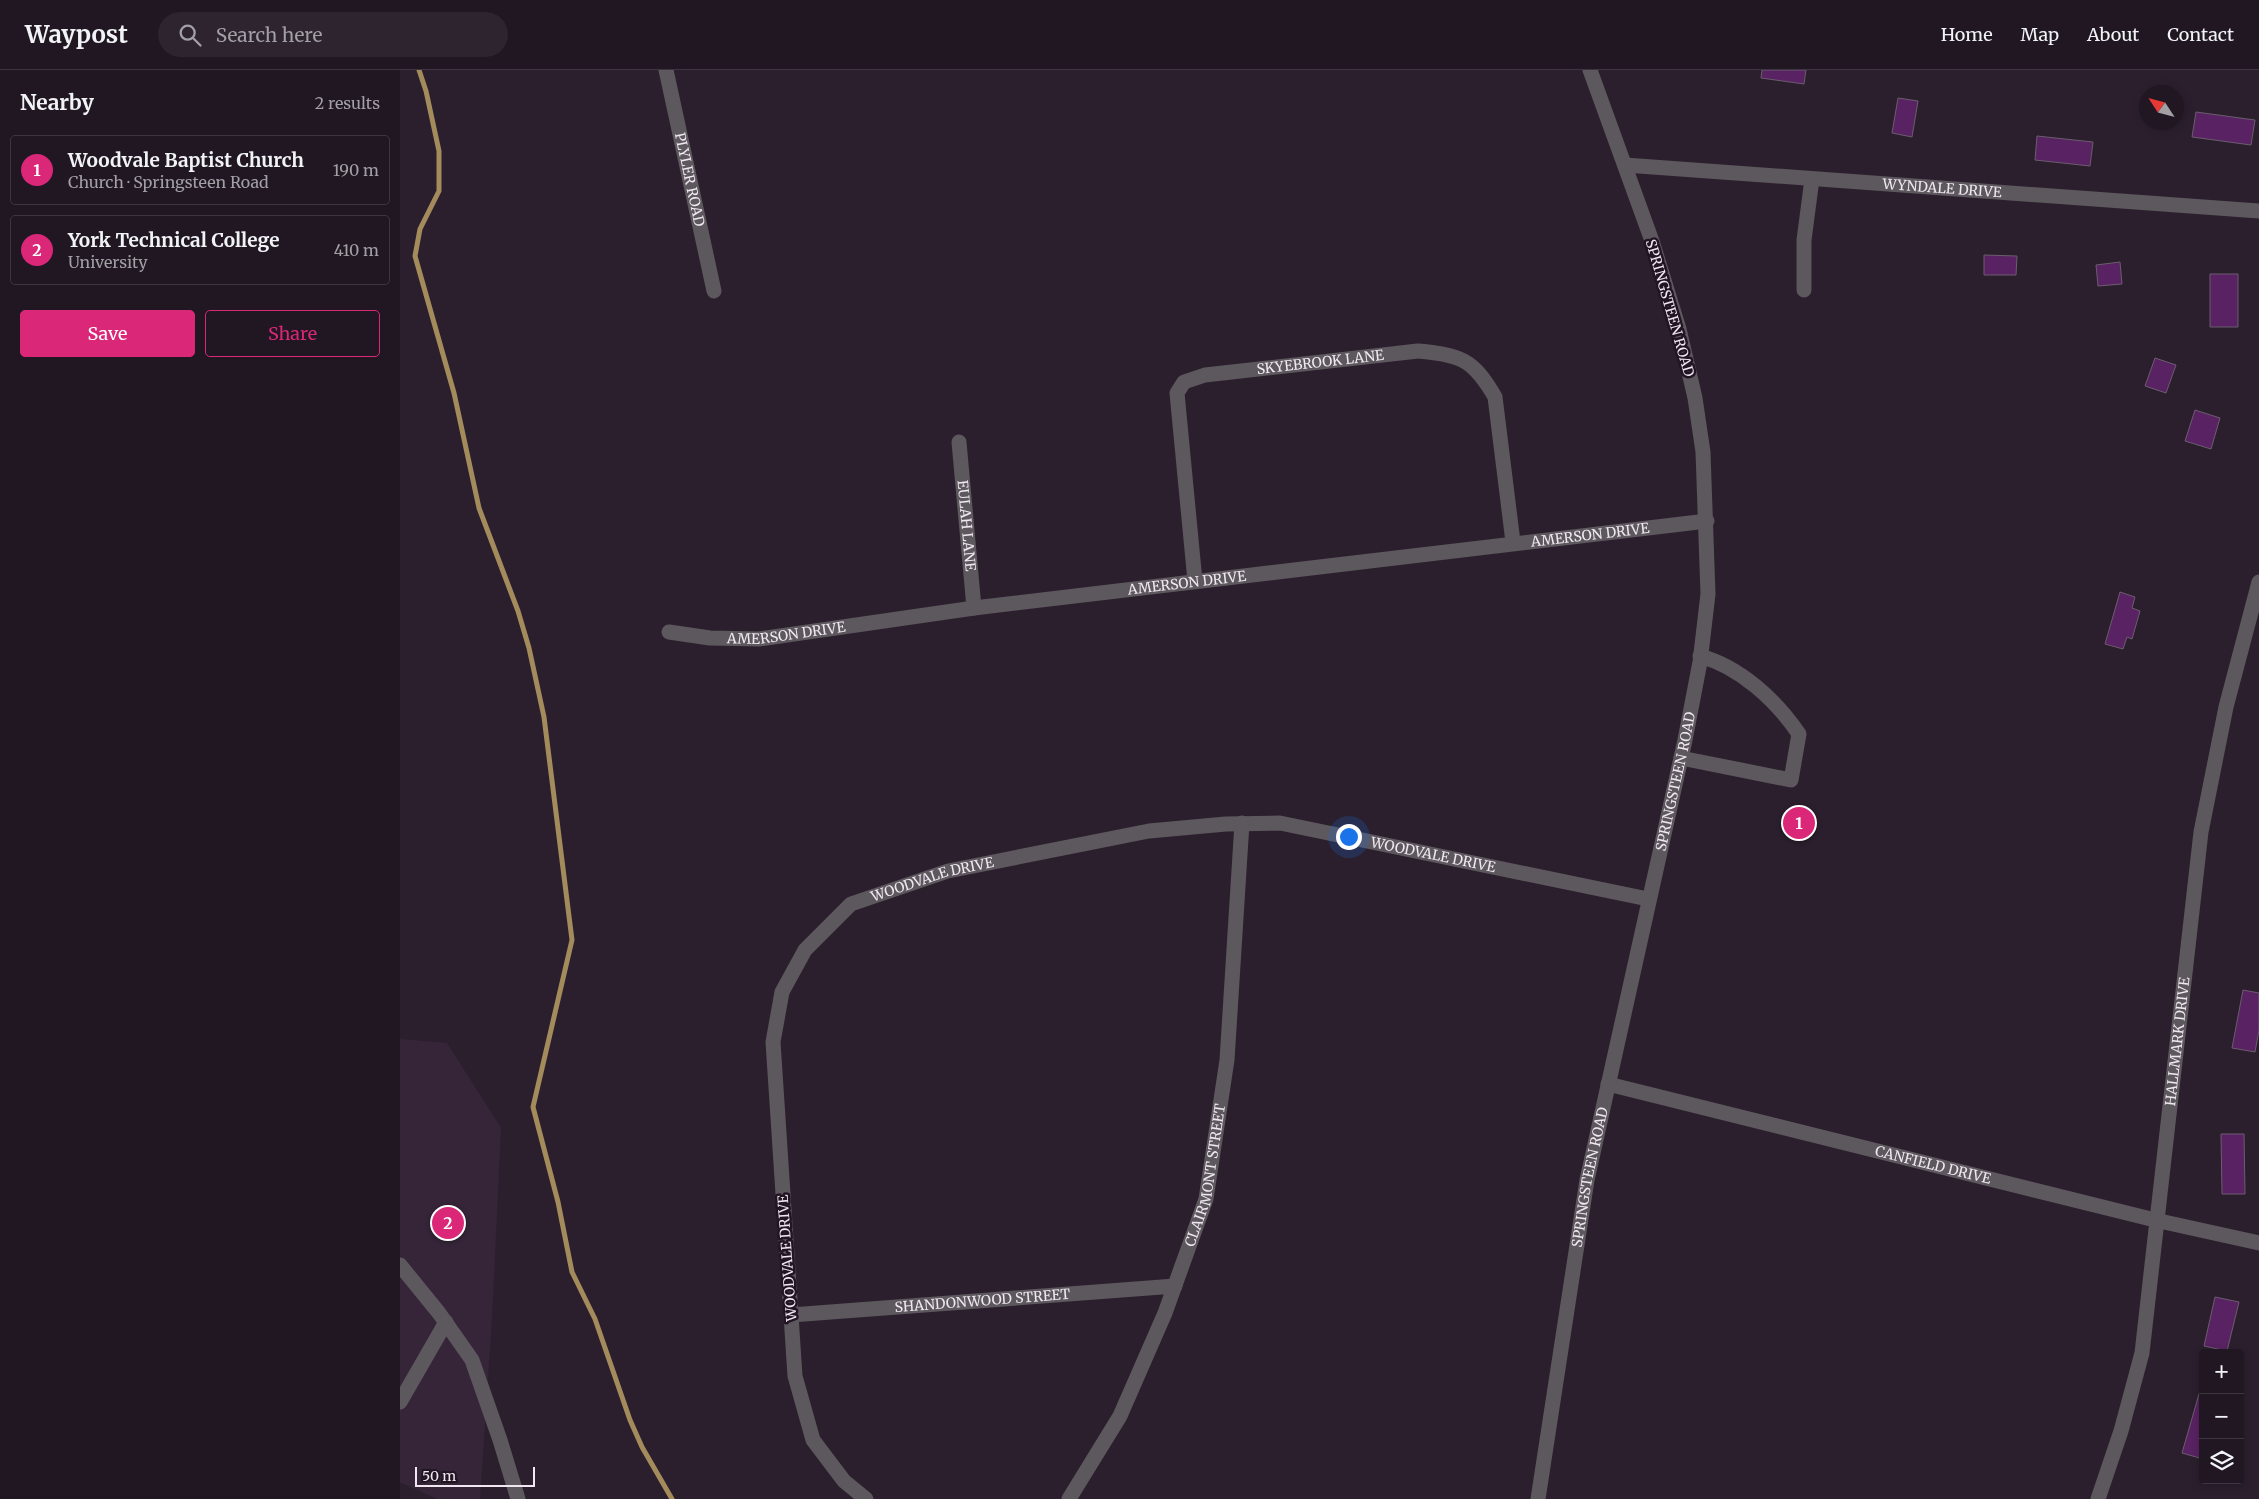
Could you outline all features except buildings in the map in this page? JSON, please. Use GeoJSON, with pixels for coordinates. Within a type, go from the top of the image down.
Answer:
{"type":"FeatureCollection","features":[{"type":"Feature","properties":{"kind":"street","name":"PLYLER ROAD"},"geometry":{"type":"LineString","coordinates":[[666,70],[714,291]]}},
{"type":"Feature","properties":{"kind":"street","name":"SPRINGSTEEN ROAD"},"geometry":{"type":"LineString","coordinates":[[1538,1499],[1588,1180],[1648,899],[1681,758],[1700,656],[1708,594],[1703,452],[1695,398],[1679,329],[1660,267],[1590,70]]}},
{"type":"Feature","properties":{"kind":"street","name":"WYNDALE DRIVE"},"geometry":{"type":"LineString","coordinates":[[1625,165],[2259,211]]}},
{"type":"Feature","properties":{"kind":"street"},"geometry":{"type":"LineString","coordinates":[[1804,290],[1804,240],[1812,179]]}},
{"type":"Feature","properties":{"kind":"street","name":"SKYEBROOK LANE"},"geometry":{"type":"LineString","coordinates":[[1195,581],[1177,393],[1184,382],[1204,375],[1418,351],[1449,354],[1467,363],[1483,377],[1495,397],[1513,542]]}},
{"type":"Feature","properties":{"kind":"street","name":"EULAH LANE"},"geometry":{"type":"LineString","coordinates":[[959,442],[974,608]]}},
{"type":"Feature","properties":{"kind":"street","name":"AMERSON DRIVE"},"geometry":{"type":"LineString","coordinates":[[669,632],[710,638],[759,639],[974,608],[1513,542],[1706,521]]}},
{"type":"Feature","properties":{"kind":"street","name":"HALLMARK DRIVE"},"geometry":{"type":"LineString","coordinates":[[2098,1499],[2121,1431],[2142,1353],[2201,832],[2226,707],[2259,582]]}},
{"type":"Feature","properties":{"kind":"street"},"geometry":{"type":"LineString","coordinates":[[1681,758],[1791,780],[1799,734],[1784,712],[1744,678],[1720,662],[1700,656]]}},
{"type":"Feature","properties":{"kind":"street","name":"WOODVALE DRIVE"},"geometry":{"type":"LineString","coordinates":[[866,1499],[844,1481],[813,1440],[795,1376],[773,1042],[782,992],[805,950],[851,904],[948,871],[1149,831],[1242,823],[1280,823],[1648,899]]}},
{"type":"Feature","properties":{"kind":"street","name":"CLAIRMONT STREET"},"geometry":{"type":"LineString","coordinates":[[1069,1499],[1120,1416],[1165,1313],[1206,1199],[1227,1060],[1242,823]]}},
{"type":"Feature","properties":{"kind":"street","name":"CANFIELD DRIVE"},"geometry":{"type":"LineString","coordinates":[[1608,1084],[2156,1220],[2259,1243]]}},
{"type":"Feature","properties":{"kind":"street"},"geometry":{"type":"LineString","coordinates":[[400,1265],[446,1322],[472,1360],[518,1499]]}},
{"type":"Feature","properties":{"kind":"street","name":"SHANDONWOOD STREET"},"geometry":{"type":"LineString","coordinates":[[791,1315],[1175,1286]]}},
{"type":"Feature","properties":{"kind":"street"},"geometry":{"type":"LineString","coordinates":[[400,1402],[446,1322]]}},
{"type":"Feature","properties":{"kind":"shaded area"},"geometry":{"type":"Polygon","coordinates":[[[400,1039],[447,1043],[501,1128],[492,1318],[480,1499],[437,1499],[400,1482],[400,1039]]]}},
{"type":"Feature","properties":{"kind":"waterway"},"geometry":{"type":"LineString","coordinates":[[419,70],[426,91],[439,151],[439,191],[420,229],[415,256],[454,393],[479,508],[518,611],[529,648],[544,717],[572,940],[533,1107],[558,1202],[572,1272],[595,1319],[630,1420],[642,1447],[672,1499]]}},
{"type":"Feature","properties":{"kind":"place","name":"Woodvale Baptist Church"},"geometry":{"type":"Point","coordinates":[1799,823]}},
{"type":"Feature","properties":{"kind":"place","name":"York Technical College"},"geometry":{"type":"Point","coordinates":[448,1223]}}]}
